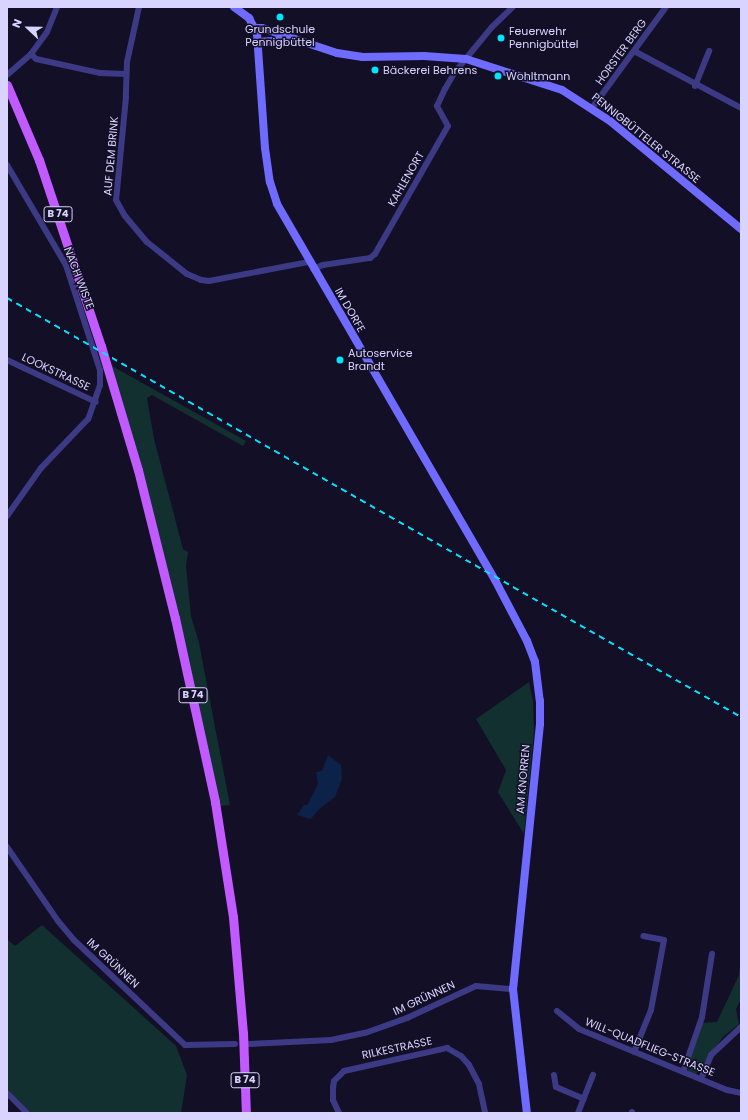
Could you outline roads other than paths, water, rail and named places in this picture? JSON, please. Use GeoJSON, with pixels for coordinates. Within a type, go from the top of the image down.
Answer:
{"type":"FeatureCollection","features":[{"type":"Feature","properties":{"kind":"main road","name":"B 74"},"geometry":{"type":"LineString","coordinates":[[7,85],[39,160],[101,346],[138,470],[176,618],[207,764],[233,917],[243,1033],[242,1045],[246,1113]]}},
{"type":"Feature","properties":{"kind":"street"},"geometry":{"type":"LineString","coordinates":[[7,75],[31,54],[47,32],[57,7]]}},
{"type":"Feature","properties":{"kind":"street","name":"AUF DEM BRINK"},"geometry":{"type":"LineString","coordinates":[[139,7],[129,46],[116,200],[125,216],[147,242],[187,274],[209,281],[311,265]]}},
{"type":"Feature","properties":{"kind":"street"},"geometry":{"type":"LineString","coordinates":[[234,7],[249,18],[255,28]]}},
{"type":"Feature","properties":{"kind":"street"},"geometry":{"type":"LineString","coordinates":[[466,59],[492,27],[513,7]]}},
{"type":"Feature","properties":{"kind":"street","name":"HORSTER BERG"},"geometry":{"type":"LineString","coordinates":[[592,108],[666,7]]}},
{"type":"Feature","properties":{"kind":"street","name":"PENNIGBÜTTELER STRASSE"},"geometry":{"type":"LineString","coordinates":[[255,28],[262,28],[293,40],[337,53],[363,57],[424,56],[466,59],[562,90],[592,108],[741,228]]}},
{"type":"Feature","properties":{"kind":"street","name":"IM DORFE"},"geometry":{"type":"LineString","coordinates":[[255,28],[258,42],[265,148],[270,182],[277,204],[495,580]]}},
{"type":"Feature","properties":{"kind":"street","name":"PENNIGBÜTTELER STRASSE"},"geometry":{"type":"LineString","coordinates":[[258,42],[293,40]]}},
{"type":"Feature","properties":{"kind":"street"},"geometry":{"type":"LineString","coordinates":[[634,51],[695,86],[741,108]]}},
{"type":"Feature","properties":{"kind":"street"},"geometry":{"type":"LineString","coordinates":[[695,86],[709,51]]}},
{"type":"Feature","properties":{"kind":"street"},"geometry":{"type":"LineString","coordinates":[[31,54],[36,59],[100,73],[126,74]]}},
{"type":"Feature","properties":{"kind":"street","name":"KAHLENORT"},"geometry":{"type":"LineString","coordinates":[[311,265],[323,265],[370,258],[375,254],[448,126],[437,106],[455,72],[466,59]]}},
{"type":"Feature","properties":{"kind":"street","name":"NACH WISTE"},"geometry":{"type":"LineString","coordinates":[[7,165],[66,265],[96,358],[100,385],[96,402],[88,418],[41,468],[7,516]]}},
{"type":"Feature","properties":{"kind":"street","name":"LOOKSTRASSE"},"geometry":{"type":"LineString","coordinates":[[7,360],[96,402]]}},
{"type":"Feature","properties":{"kind":"street","name":"AM KNORREN"},"geometry":{"type":"LineString","coordinates":[[495,580],[527,641],[534,662],[540,701],[524,891],[513,989],[527,1113]]}},
{"type":"Feature","properties":{"kind":"street","name":"IM GRÜNNEN"},"geometry":{"type":"LineString","coordinates":[[7,847],[58,921],[74,940],[185,1045],[242,1045],[331,1040],[365,1033],[407,1018],[476,986],[513,989]]}},
{"type":"Feature","properties":{"kind":"street"},"geometry":{"type":"LineString","coordinates":[[634,1052],[650,1010],[664,940],[644,936]]}},
{"type":"Feature","properties":{"kind":"street"},"geometry":{"type":"LineString","coordinates":[[683,1072],[702,1017],[712,954]]}},
{"type":"Feature","properties":{"kind":"street","name":"WILL-QUADFLIEG-STRASSE"},"geometry":{"type":"LineString","coordinates":[[556,1011],[579,1030],[683,1072],[741,1093]]}},
{"type":"Feature","properties":{"kind":"street"},"geometry":{"type":"LineString","coordinates":[[701,1079],[711,1055],[741,1027]]}},
{"type":"Feature","properties":{"kind":"street","name":"RILKESTRASSE"},"geometry":{"type":"LineString","coordinates":[[339,1113],[333,1100],[333,1088],[334,1081],[344,1071],[447,1048],[461,1056],[469,1065],[479,1084],[485,1113]]}},
{"type":"Feature","properties":{"kind":"street"},"geometry":{"type":"LineString","coordinates":[[554,1075],[556,1087],[584,1099]]}},
{"type":"Feature","properties":{"kind":"street"},"geometry":{"type":"LineString","coordinates":[[578,1113],[593,1075]]}},
{"type":"Feature","properties":{"kind":"street"},"geometry":{"type":"LineString","coordinates":[[7,1093],[27,1113]]}},
{"type":"Feature","properties":{"kind":"water"},"geometry":{"type":"Polygon","coordinates":[[[328,755],[341,765],[342,779],[335,797],[319,809],[311,819],[297,815],[304,805],[307,805],[318,784],[316,772],[322,771],[328,755]]]}},
{"type":"Feature","properties":{"kind":"railway"},"geometry":{"type":"LineString","coordinates":[[7,298],[741,717]]}},
{"type":"Feature","properties":{"kind":"place","name":"Grundschule Pennigbüttel"},"geometry":{"type":"Point","coordinates":[280,17]}},
{"type":"Feature","properties":{"kind":"place","name":"Feuerwehr Pennigbüttel"},"geometry":{"type":"Point","coordinates":[501,38]}},
{"type":"Feature","properties":{"kind":"place","name":"Bäckerei Behrens"},"geometry":{"type":"Point","coordinates":[375,70]}},
{"type":"Feature","properties":{"kind":"place","name":"Wohltmann"},"geometry":{"type":"Point","coordinates":[498,76]}},
{"type":"Feature","properties":{"kind":"place","name":"Autoservice Brandt"},"geometry":{"type":"Point","coordinates":[340,360]}}]}
